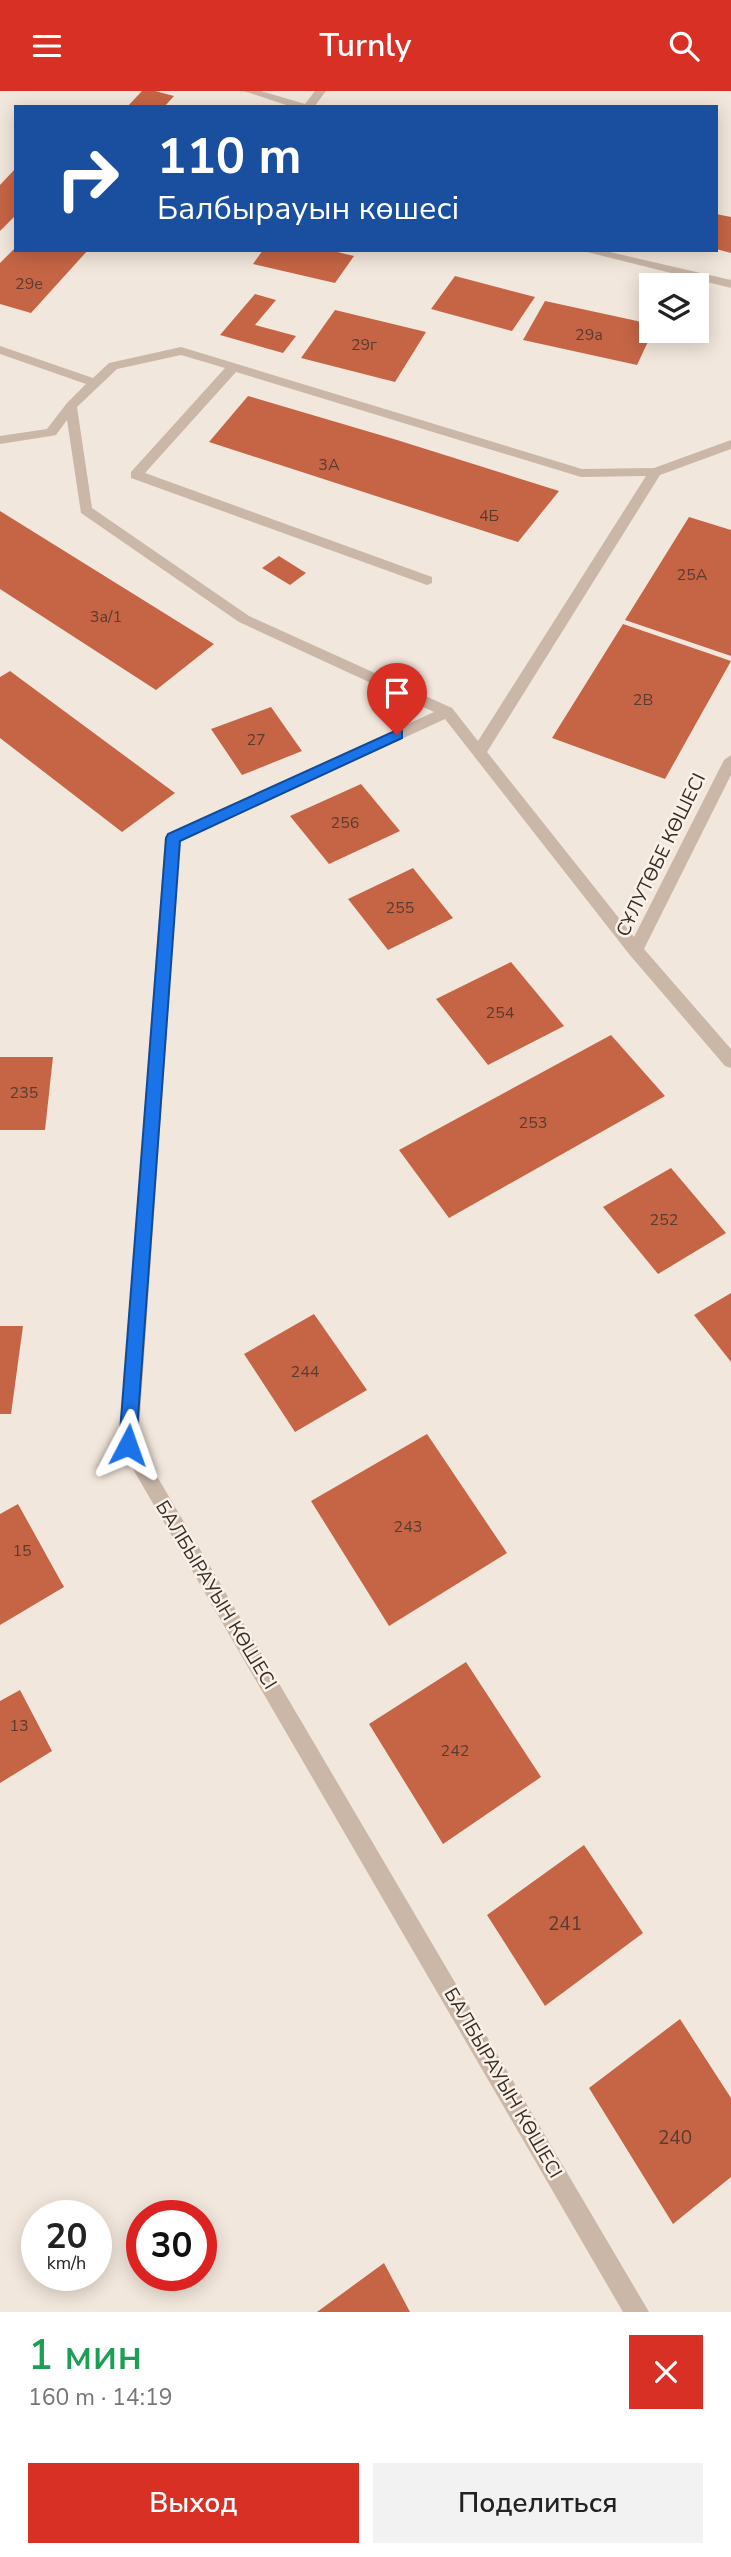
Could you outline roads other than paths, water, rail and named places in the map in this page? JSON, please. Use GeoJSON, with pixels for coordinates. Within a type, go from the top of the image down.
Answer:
{"type":"FeatureCollection","features":[{"type":"Feature","properties":{"kind":"street"},"geometry":{"type":"LineString","coordinates":[[249,91],[300,105]]}},
{"type":"Feature","properties":{"kind":"street"},"geometry":{"type":"LineString","coordinates":[[309,105],[321,91]]}},
{"type":"Feature","properties":{"kind":"street"},"geometry":{"type":"LineString","coordinates":[[594,252],[731,284]]}},
{"type":"Feature","properties":{"kind":"street"},"geometry":{"type":"LineString","coordinates":[[0,350],[95,383]]}},
{"type":"Feature","properties":{"kind":"street"},"geometry":{"type":"LineString","coordinates":[[0,440],[51,432],[71,406],[113,366],[181,351],[581,473],[655,472],[731,444]]}},
{"type":"Feature","properties":{"kind":"street"},"geometry":{"type":"LineString","coordinates":[[233,367],[136,475],[427,580]]}},
{"type":"Feature","properties":{"kind":"street"},"geometry":{"type":"LineString","coordinates":[[71,406],[86,510],[244,619],[447,712],[635,950]]}},
{"type":"Feature","properties":{"kind":"street"},"geometry":{"type":"LineString","coordinates":[[478,752],[655,472]]}},
{"type":"Feature","properties":{"kind":"street","name":"БАЛБЫРАУЫН КӨШЕСІ"},"geometry":{"type":"LineString","coordinates":[[447,712],[173,838],[128,1445],[637,2312]]}},
{"type":"Feature","properties":{"kind":"street","name":"СҰЛУТӨБЕ КӨШЕСІ"},"geometry":{"type":"LineString","coordinates":[[731,760],[635,950],[731,1061]]}}]}
